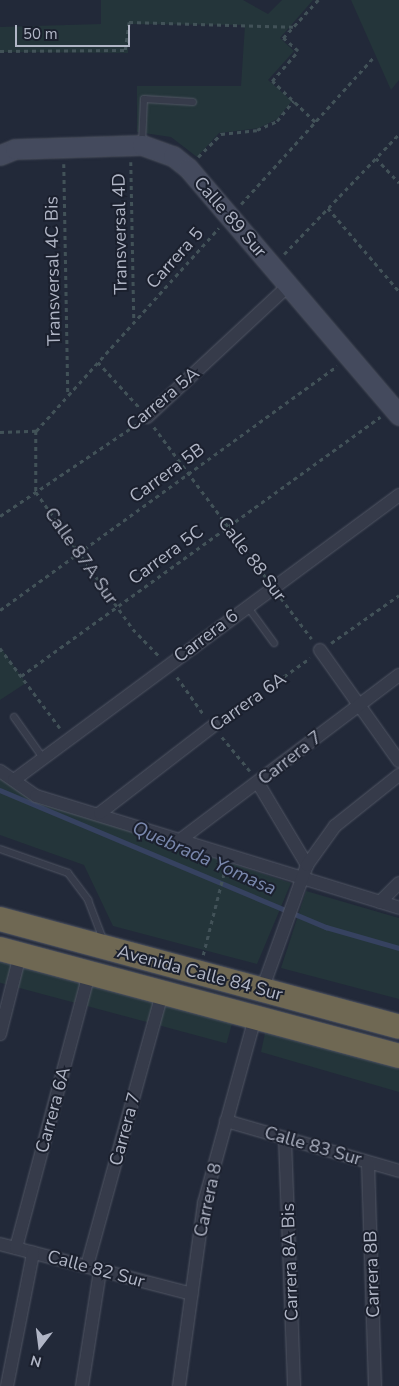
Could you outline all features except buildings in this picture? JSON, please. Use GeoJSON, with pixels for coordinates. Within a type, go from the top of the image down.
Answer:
{"type":"FeatureCollection","features":[{"type":"Feature","properties":{"kind":"highway","name":"Avenida Calle 84 Sur"},"geometry":{"type":"LineString","coordinates":[[0,920],[399,1027]]}},
{"type":"Feature","properties":{"kind":"highway","name":"Avenida Calle 84 Sur"},"geometry":{"type":"LineString","coordinates":[[10,952],[399,1056]]}},
{"type":"Feature","properties":{"kind":"street","name":"Calle 89 Sur"},"geometry":{"type":"LineString","coordinates":[[0,154],[64,147],[136,145],[165,152],[188,168],[397,413]]}},
{"type":"Feature","properties":{"kind":"street","name":"Carrera 5A"},"geometry":{"type":"LineString","coordinates":[[147,417],[289,285]]}},
{"type":"Feature","properties":{"kind":"street","name":"Carrera 6"},"geometry":{"type":"LineString","coordinates":[[14,780],[272,586],[399,495]]}},
{"type":"Feature","properties":{"kind":"street"},"geometry":{"type":"LineString","coordinates":[[320,650],[399,761]]}},
{"type":"Feature","properties":{"kind":"street","name":"Carrera 7"},"geometry":{"type":"LineString","coordinates":[[180,840],[399,675]]}},
{"type":"Feature","properties":{"kind":"street","name":"Carrera 6A"},"geometry":{"type":"LineString","coordinates":[[100,813],[213,726]]}},
{"type":"Feature","properties":{"kind":"street"},"geometry":{"type":"LineString","coordinates":[[0,771],[36,796],[100,813],[180,840],[399,908]]}},
{"type":"Feature","properties":{"kind":"street"},"geometry":{"type":"LineString","coordinates":[[262,990],[294,894],[307,866],[335,826],[399,775]]}},
{"type":"Feature","properties":{"kind":"street"},"geometry":{"type":"LineString","coordinates":[[258,782],[307,866]]}},
{"type":"Feature","properties":{"kind":"street"},"geometry":{"type":"LineString","coordinates":[[380,902],[399,883]]}},
{"type":"Feature","properties":{"kind":"street"},"geometry":{"type":"LineString","coordinates":[[0,1034],[10,952]]}},
{"type":"Feature","properties":{"kind":"street","name":"Carrera 6A"},"geometry":{"type":"LineString","coordinates":[[16,1248],[89,973]]}},
{"type":"Feature","properties":{"kind":"street","name":"Carrera 7"},"geometry":{"type":"LineString","coordinates":[[87,1266],[162,993]]}},
{"type":"Feature","properties":{"kind":"street","name":"Carrera 8"},"geometry":{"type":"LineString","coordinates":[[179,1386],[204,1203],[255,1018]]}},
{"type":"Feature","properties":{"kind":"street","name":"Calle 83 Sur"},"geometry":{"type":"LineString","coordinates":[[226,1121],[399,1171]]}},
{"type":"Feature","properties":{"kind":"street","name":"Carrera 8A Bis"},"geometry":{"type":"LineString","coordinates":[[285,1139],[294,1386]]}},
{"type":"Feature","properties":{"kind":"street","name":"Carrera 8B"},"geometry":{"type":"LineString","coordinates":[[368,1162],[375,1386]]}},
{"type":"Feature","properties":{"kind":"street","name":"Calle 82 Sur"},"geometry":{"type":"LineString","coordinates":[[0,1244],[192,1294]]}},
{"type":"Feature","properties":{"kind":"street"},"geometry":{"type":"LineString","coordinates":[[7,1386],[33,1253]]}},
{"type":"Feature","properties":{"kind":"street"},"geometry":{"type":"LineString","coordinates":[[82,1386],[100,1271]]}},
{"type":"Feature","properties":{"kind":"lane"},"geometry":{"type":"LineString","coordinates":[[136,145],[144,99],[193,102]]}},
{"type":"Feature","properties":{"kind":"lane"},"geometry":{"type":"LineString","coordinates":[[246,606],[274,644]]}},
{"type":"Feature","properties":{"kind":"lane"},"geometry":{"type":"LineString","coordinates":[[14,717],[43,758]]}},
{"type":"Feature","properties":{"kind":"lane"},"geometry":{"type":"LineString","coordinates":[[0,849],[68,873],[88,900],[106,948]]}},
{"type":"Feature","properties":{"kind":"path"},"geometry":{"type":"LineString","coordinates":[[315,122],[272,81],[298,51],[283,38],[318,0]]}},
{"type":"Feature","properties":{"kind":"path"},"geometry":{"type":"LineString","coordinates":[[0,51],[125,50],[129,22],[293,27]]}},
{"type":"Feature","properties":{"kind":"path","name":"Carrera 5"},"geometry":{"type":"LineString","coordinates":[[36,431],[374,57]]}},
{"type":"Feature","properties":{"kind":"path"},"geometry":{"type":"LineString","coordinates":[[188,168],[221,134],[265,126],[277,121],[293,100]]}},
{"type":"Feature","properties":{"kind":"path"},"geometry":{"type":"LineString","coordinates":[[272,266],[399,134]]}},
{"type":"Feature","properties":{"kind":"path","name":"Transversal 4D"},"geometry":{"type":"LineString","coordinates":[[134,323],[136,145]]}},
{"type":"Feature","properties":{"kind":"path","name":"Transversal 4C Bis"},"geometry":{"type":"LineString","coordinates":[[64,147],[68,395]]}},
{"type":"Feature","properties":{"kind":"path"},"geometry":{"type":"LineString","coordinates":[[376,158],[399,183]]}},
{"type":"Feature","properties":{"kind":"path"},"geometry":{"type":"LineString","coordinates":[[328,208],[399,291]]}},
{"type":"Feature","properties":{"kind":"path","name":"Carrera 5B"},"geometry":{"type":"LineString","coordinates":[[0,610],[350,356]]}},
{"type":"Feature","properties":{"kind":"path","name":"Calle 88 Sur"},"geometry":{"type":"LineString","coordinates":[[98,362],[126,387],[188,474],[320,650]]}},
{"type":"Feature","properties":{"kind":"path","name":"Carrera 5C"},"geometry":{"type":"LineString","coordinates":[[21,676],[228,526],[397,413]]}},
{"type":"Feature","properties":{"kind":"path","name":"Carrera 5A"},"geometry":{"type":"LineString","coordinates":[[0,516],[147,417]]}},
{"type":"Feature","properties":{"kind":"path"},"geometry":{"type":"LineString","coordinates":[[0,432],[36,431]]}},
{"type":"Feature","properties":{"kind":"path","name":"Calle 87A Sur"},"geometry":{"type":"LineString","coordinates":[[36,431],[36,492],[117,606],[168,665]]}},
{"type":"Feature","properties":{"kind":"path","name":"Carrera 6A"},"geometry":{"type":"LineString","coordinates":[[213,726],[399,595]]}},
{"type":"Feature","properties":{"kind":"path"},"geometry":{"type":"LineString","coordinates":[[0,648],[68,740]]}},
{"type":"Feature","properties":{"kind":"path"},"geometry":{"type":"LineString","coordinates":[[198,973],[224,874]]}},
{"type":"Feature","properties":{"kind":"shaded area"},"geometry":{"type":"Polygon","coordinates":[[[101,0],[243,0],[268,14],[282,0],[313,0],[280,38],[294,51],[268,80],[292,101],[277,119],[259,128],[219,133],[197,157],[171,137],[137,132],[137,86],[241,86],[245,25],[129,24],[128,53],[0,52],[0,27],[101,24],[101,0]]]}},
{"type":"Feature","properties":{"kind":"shaded area"},"geometry":{"type":"Polygon","coordinates":[[[351,0],[399,0],[399,80],[391,90],[351,0]]]}},
{"type":"Feature","properties":{"kind":"shaded area"},"geometry":{"type":"Polygon","coordinates":[[[0,647],[26,683],[0,700],[0,647]]]}},
{"type":"Feature","properties":{"kind":"shaded area"},"geometry":{"type":"Polygon","coordinates":[[[0,777],[119,827],[291,883],[257,964],[113,926],[84,865],[0,835],[0,777]]]}},
{"type":"Feature","properties":{"kind":"shaded area"},"geometry":{"type":"Polygon","coordinates":[[[306,891],[399,918],[399,999],[281,968],[306,891]]]}},
{"type":"Feature","properties":{"kind":"shaded area"},"geometry":{"type":"Polygon","coordinates":[[[0,962],[232,1024],[227,1043],[0,983],[0,962]]]}},
{"type":"Feature","properties":{"kind":"shaded area"},"geometry":{"type":"Polygon","coordinates":[[[265,1033],[399,1069],[399,1092],[261,1052],[265,1033]]]}},
{"type":"Feature","properties":{"kind":"waterway","name":"Quebrada Yomasa"},"geometry":{"type":"LineString","coordinates":[[0,790],[326,927],[399,948]]}}]}
